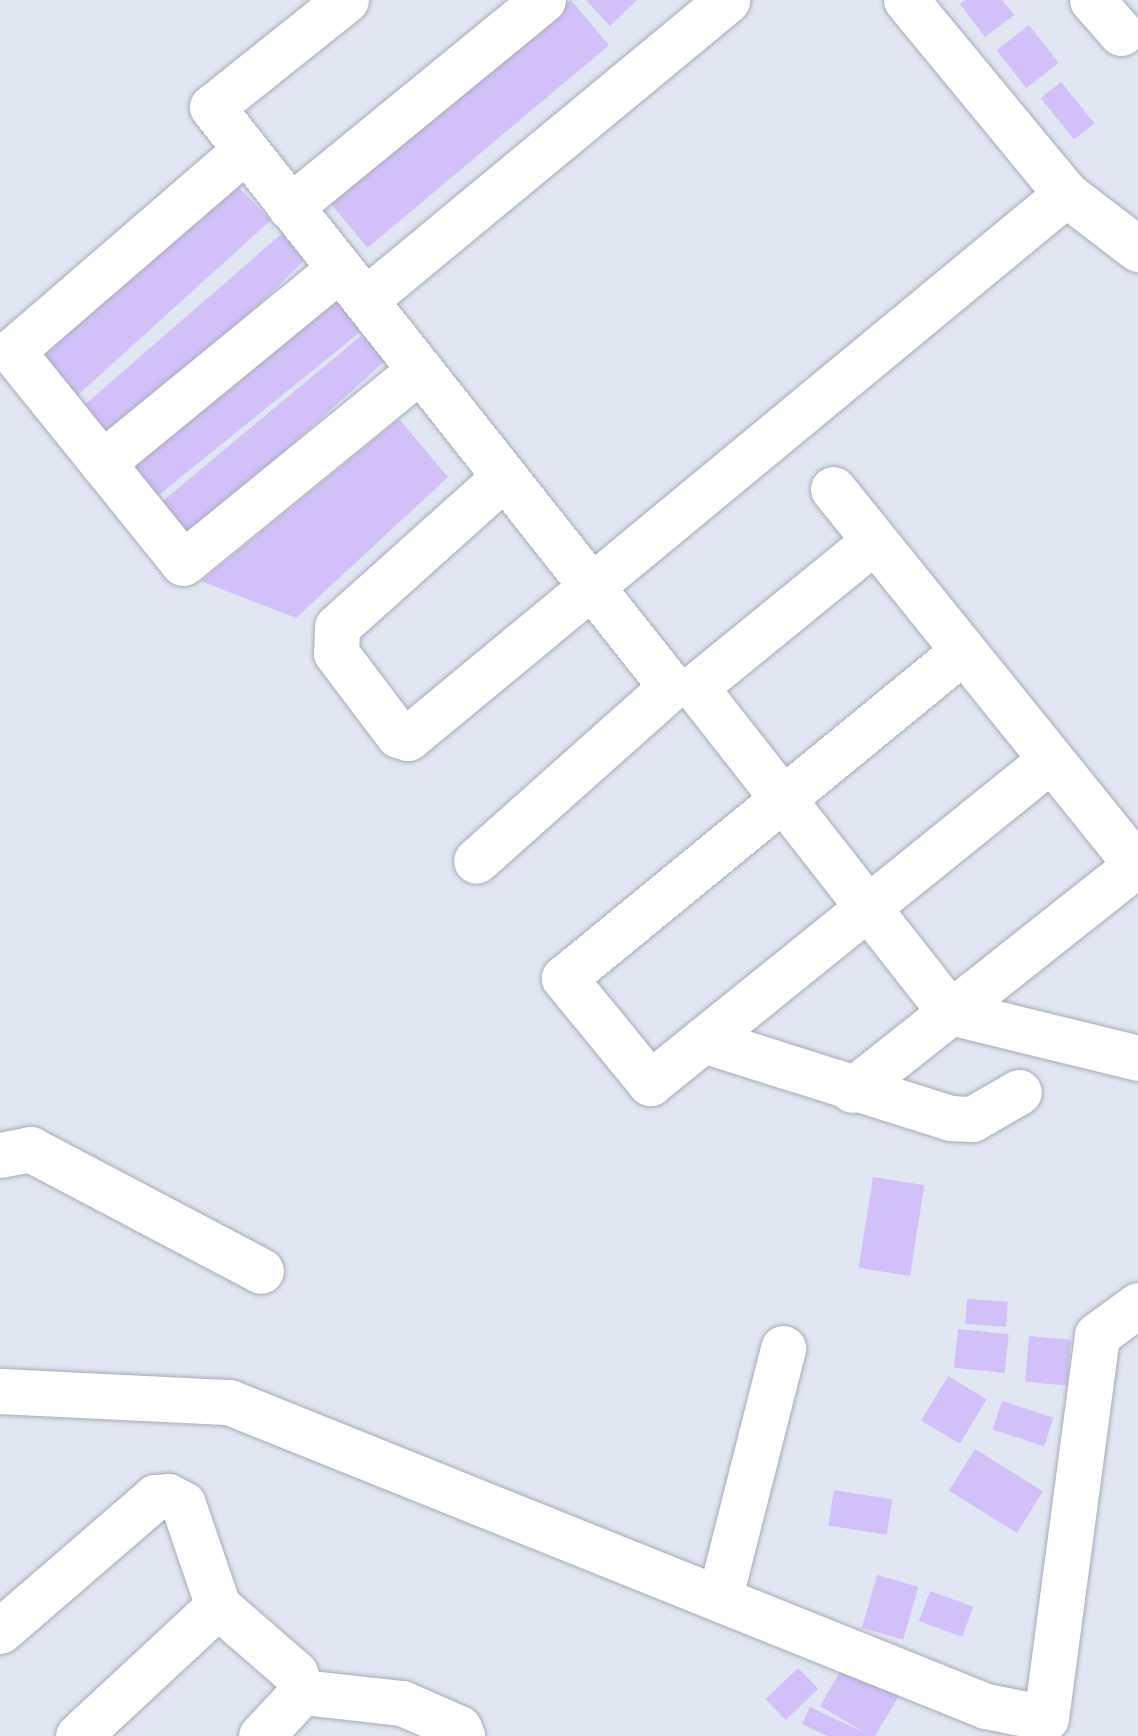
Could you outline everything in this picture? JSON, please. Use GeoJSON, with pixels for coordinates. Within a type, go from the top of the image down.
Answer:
{"type":"FeatureCollection","features":[{"type":"Feature","properties":{"kind":"street"},"geometry":{"type":"LineString","coordinates":[[346,0],[212,107],[671,687],[476,862]]}},
{"type":"Feature","properties":{"kind":"street"},"geometry":{"type":"LineString","coordinates":[[290,207],[543,0]]}},
{"type":"Feature","properties":{"kind":"street"},"geometry":{"type":"LineString","coordinates":[[102,462],[352,284],[727,0]]}},
{"type":"Feature","properties":{"kind":"street"},"geometry":{"type":"LineString","coordinates":[[906,0],[1066,194],[1138,249]]}},
{"type":"Feature","properties":{"kind":"street"},"geometry":{"type":"LineString","coordinates":[[246,150],[12,351],[183,563],[420,370]]}},
{"type":"Feature","properties":{"kind":"street"},"geometry":{"type":"LineString","coordinates":[[504,477],[337,627],[336,654],[390,727],[408,738],[588,584],[1066,194]]}},
{"type":"Feature","properties":{"kind":"street"},"geometry":{"type":"LineString","coordinates":[[833,489],[1136,865],[852,1090]]}},
{"type":"Feature","properties":{"kind":"street"},"geometry":{"type":"LineString","coordinates":[[874,540],[695,687],[950,1012],[1138,1058]]}},
{"type":"Feature","properties":{"kind":"street"},"geometry":{"type":"LineString","coordinates":[[962,650],[564,978],[650,1083],[1049,761]]}},
{"type":"Feature","properties":{"kind":"street"},"geometry":{"type":"LineString","coordinates":[[703,1040],[852,1090],[972,1119],[1018,1092]]}},
{"type":"Feature","properties":{"kind":"street"},"geometry":{"type":"LineString","coordinates":[[0,1156],[30,1149],[261,1271]]}},
{"type":"Feature","properties":{"kind":"street"},"geometry":{"type":"LineString","coordinates":[[0,1390],[230,1402],[1046,1727],[1097,1335],[1138,1305]]}},
{"type":"Feature","properties":{"kind":"street"},"geometry":{"type":"LineString","coordinates":[[720,1596],[783,1348]]}},
{"type":"Feature","properties":{"kind":"street"},"geometry":{"type":"LineString","coordinates":[[0,1632],[155,1497],[184,1504],[218,1606],[281,1658],[302,1692]]}},
{"type":"Feature","properties":{"kind":"street"},"geometry":{"type":"LineString","coordinates":[[78,1736],[218,1606]]}},
{"type":"Feature","properties":{"kind":"street"},"geometry":{"type":"LineString","coordinates":[[261,1736],[302,1692]]}},
{"type":"Feature","properties":{"kind":"street"},"geometry":{"type":"LineString","coordinates":[[302,1692],[402,1703],[459,1728],[462,1736]]}},
{"type":"Feature","properties":{"kind":"building"},"geometry":{"type":"Polygon","coordinates":[[[571,0],[609,45],[368,248],[330,202],[571,0]]]}},
{"type":"Feature","properties":{"kind":"building"},"geometry":{"type":"Polygon","coordinates":[[[586,0],[637,0],[610,26],[586,0]]]}},
{"type":"Feature","properties":{"kind":"building"},"geometry":{"type":"Polygon","coordinates":[[[966,0],[1002,0],[1014,15],[985,37],[960,4],[966,0]]]}},
{"type":"Feature","properties":{"kind":"building"},"geometry":{"type":"Polygon","coordinates":[[[1029,25],[1059,63],[1026,88],[997,50],[1029,25]]]}},
{"type":"Feature","properties":{"kind":"building"},"geometry":{"type":"Polygon","coordinates":[[[1061,82],[1094,123],[1074,140],[1041,98],[1061,82]]]}},
{"type":"Feature","properties":{"kind":"building"},"geometry":{"type":"Polygon","coordinates":[[[237,186],[271,220],[69,403],[32,359],[237,186]]]}},
{"type":"Feature","properties":{"kind":"building"},"geometry":{"type":"Polygon","coordinates":[[[286,230],[305,259],[109,455],[74,414],[286,230]]]}},
{"type":"Feature","properties":{"kind":"building"},"geometry":{"type":"Polygon","coordinates":[[[334,294],[363,330],[150,502],[121,466],[334,294]]]}},
{"type":"Feature","properties":{"kind":"building"},"geometry":{"type":"Polygon","coordinates":[[[368,330],[387,359],[186,540],[158,505],[368,330]]]}},
{"type":"Feature","properties":{"kind":"building"},"geometry":{"type":"Polygon","coordinates":[[[399,419],[448,477],[296,618],[201,581],[399,419]]]}},
{"type":"Feature","properties":{"kind":"building"},"geometry":{"type":"Polygon","coordinates":[[[873,1177],[924,1185],[910,1276],[859,1268],[873,1177]]]}},
{"type":"Feature","properties":{"kind":"building"},"geometry":{"type":"Polygon","coordinates":[[[967,1299],[1008,1302],[1006,1327],[965,1324],[967,1299]]]}},
{"type":"Feature","properties":{"kind":"building"},"geometry":{"type":"Polygon","coordinates":[[[958,1329],[1009,1334],[1005,1373],[954,1368],[958,1329]]]}},
{"type":"Feature","properties":{"kind":"building"},"geometry":{"type":"Polygon","coordinates":[[[1029,1336],[1071,1340],[1067,1385],[1025,1382],[1029,1336]]]}},
{"type":"Feature","properties":{"kind":"building"},"geometry":{"type":"Polygon","coordinates":[[[948,1376],[987,1399],[960,1444],[921,1421],[948,1376]]]}},
{"type":"Feature","properties":{"kind":"building"},"geometry":{"type":"Polygon","coordinates":[[[1002,1401],[1053,1418],[1044,1446],[993,1430],[1002,1401]]]}},
{"type":"Feature","properties":{"kind":"building"},"geometry":{"type":"Polygon","coordinates":[[[975,1449],[1043,1491],[1017,1533],[949,1491],[975,1449]]]}},
{"type":"Feature","properties":{"kind":"building"},"geometry":{"type":"Polygon","coordinates":[[[834,1490],[892,1499],[887,1535],[828,1526],[834,1490]]]}},
{"type":"Feature","properties":{"kind":"building"},"geometry":{"type":"Polygon","coordinates":[[[877,1575],[918,1587],[903,1640],[862,1628],[877,1575]]]}},
{"type":"Feature","properties":{"kind":"building"},"geometry":{"type":"Polygon","coordinates":[[[930,1591],[973,1607],[962,1637],[919,1621],[930,1591]]]}},
{"type":"Feature","properties":{"kind":"building"},"geometry":{"type":"Polygon","coordinates":[[[846,1662],[900,1694],[875,1736],[827,1736],[802,1724],[810,1707],[867,1734],[820,1706],[846,1662]]]}},
{"type":"Feature","properties":{"kind":"building"},"geometry":{"type":"Polygon","coordinates":[[[798,1668],[818,1689],[786,1720],[766,1699],[798,1668]]]}}]}
